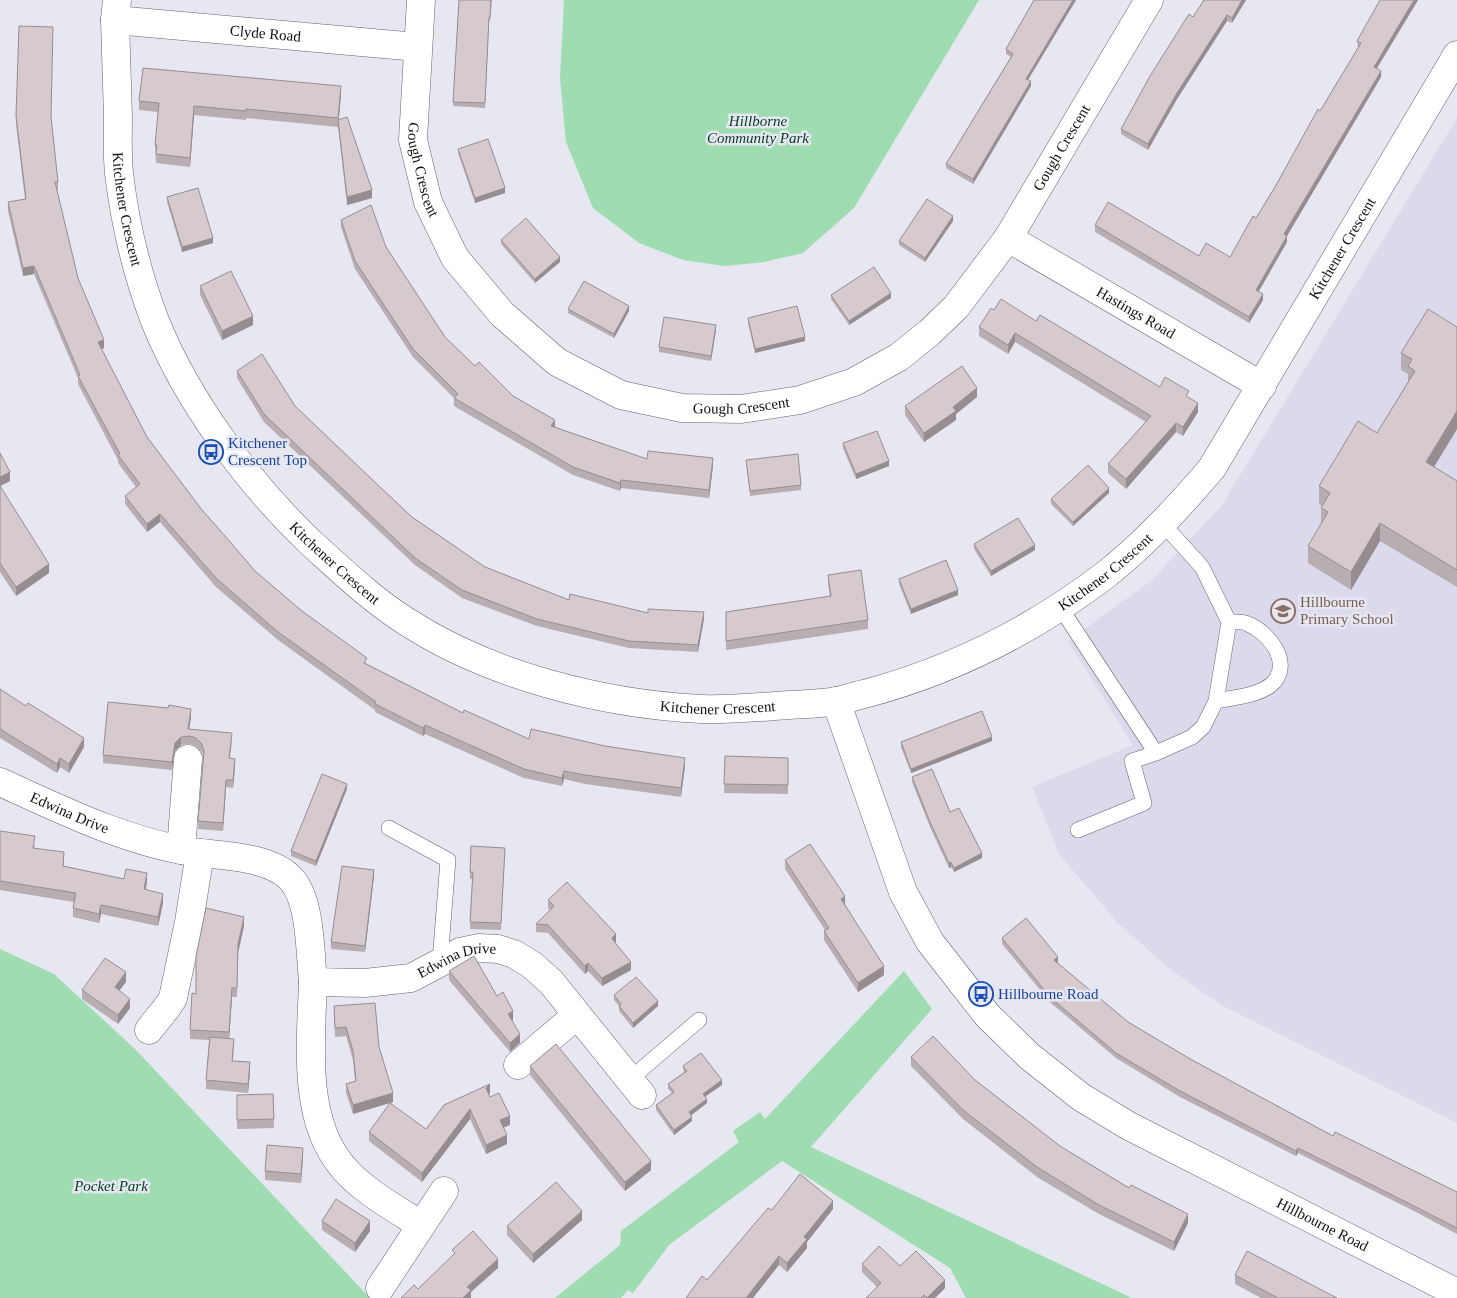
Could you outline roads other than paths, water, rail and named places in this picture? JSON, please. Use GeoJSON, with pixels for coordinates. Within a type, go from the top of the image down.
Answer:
{"type":"FeatureCollection","features":[{"type":"Feature","properties":{"kind":"street","name":"Gough Crescent"},"geometry":{"type":"LineString","coordinates":[[421,0],[413,140],[428,202],[455,258],[502,314],[557,362],[621,395],[682,408],[741,409],[800,400],[854,382],[899,356],[930,332],[956,307],[1008,238],[1149,0]]}},
{"type":"Feature","properties":{"kind":"street","name":"Clyde Road"},"geometry":{"type":"LineString","coordinates":[[116,10],[417,47]]}},
{"type":"Feature","properties":{"kind":"street","name":"Kitchener Crescent"},"geometry":{"type":"LineString","coordinates":[[116,10],[119,171],[130,238],[140,278],[156,323],[184,382],[214,429],[288,521],[364,592],[414,626],[457,650],[502,670],[554,685],[620,700],[659,706],[702,709],[740,709],[836,701],[906,682],[963,659],[1013,635],[1060,607],[1106,574],[1163,524],[1212,468],[1457,55]]}},
{"type":"Feature","properties":{"kind":"street","name":"Hastings Road"},"geometry":{"type":"LineString","coordinates":[[1008,238],[1262,386]]}},
{"type":"Feature","properties":{"kind":"street","name":"Hillbourne Road"},"geometry":{"type":"LineString","coordinates":[[836,701],[903,892],[936,949],[987,1015],[1029,1056],[1081,1097],[1129,1126],[1457,1293]]}},
{"type":"Feature","properties":{"kind":"street"},"geometry":{"type":"LineString","coordinates":[[149,1030],[161,1012],[170,1005],[173,998],[189,922],[188,759]]}},
{"type":"Feature","properties":{"kind":"street","name":"Edwina Drive"},"geometry":{"type":"LineString","coordinates":[[0,782],[120,834],[153,844],[255,861],[278,868],[290,878],[299,890],[306,910],[313,982],[312,1086],[320,1128],[329,1148],[342,1166],[359,1183],[421,1225]]}},
{"type":"Feature","properties":{"kind":"street","name":"Edwina Drive"},"geometry":{"type":"LineString","coordinates":[[313,982],[365,983],[411,978],[460,952],[479,948],[498,949],[514,954],[532,965],[551,982],[636,1088]]}},
{"type":"Feature","properties":{"kind":"street"},"geometry":{"type":"LineString","coordinates":[[518,1065],[577,1015]]}},
{"type":"Feature","properties":{"kind":"street"},"geometry":{"type":"LineString","coordinates":[[380,1288],[444,1191]]}},
{"type":"Feature","properties":{"kind":"lane"},"geometry":{"type":"LineString","coordinates":[[1078,830],[1144,803],[1132,761],[1192,737],[1203,727],[1216,701],[1229,622],[1202,567],[1163,524]]}},
{"type":"Feature","properties":{"kind":"lane"},"geometry":{"type":"LineString","coordinates":[[1060,607],[1156,753]]}},
{"type":"Feature","properties":{"kind":"lane"},"geometry":{"type":"LineString","coordinates":[[1216,701],[1262,690],[1274,682],[1279,672],[1280,657],[1271,641],[1259,629],[1246,622],[1229,622]]}},
{"type":"Feature","properties":{"kind":"lane"},"geometry":{"type":"LineString","coordinates":[[389,828],[448,860],[440,962]]}},
{"type":"Feature","properties":{"kind":"lane"},"geometry":{"type":"LineString","coordinates":[[636,1088],[699,1020]]}},
{"type":"Feature","properties":{"kind":"place","name":"Kitchener Crescent Top"},"geometry":{"type":"Point","coordinates":[211,452]}},
{"type":"Feature","properties":{"kind":"place","name":"Hillbourne Primary School"},"geometry":{"type":"Point","coordinates":[1283,611]}},
{"type":"Feature","properties":{"kind":"place","name":"Hillbourne Road"},"geometry":{"type":"Point","coordinates":[981,994]}},
{"type":"Feature","properties":{"kind":"park label","name":"Hillborne Community Park"},"geometry":{"type":"Point","coordinates":[758,130]}},
{"type":"Feature","properties":{"kind":"park label","name":"Pocket Park"},"geometry":{"type":"Point","coordinates":[111,1186]}}]}
